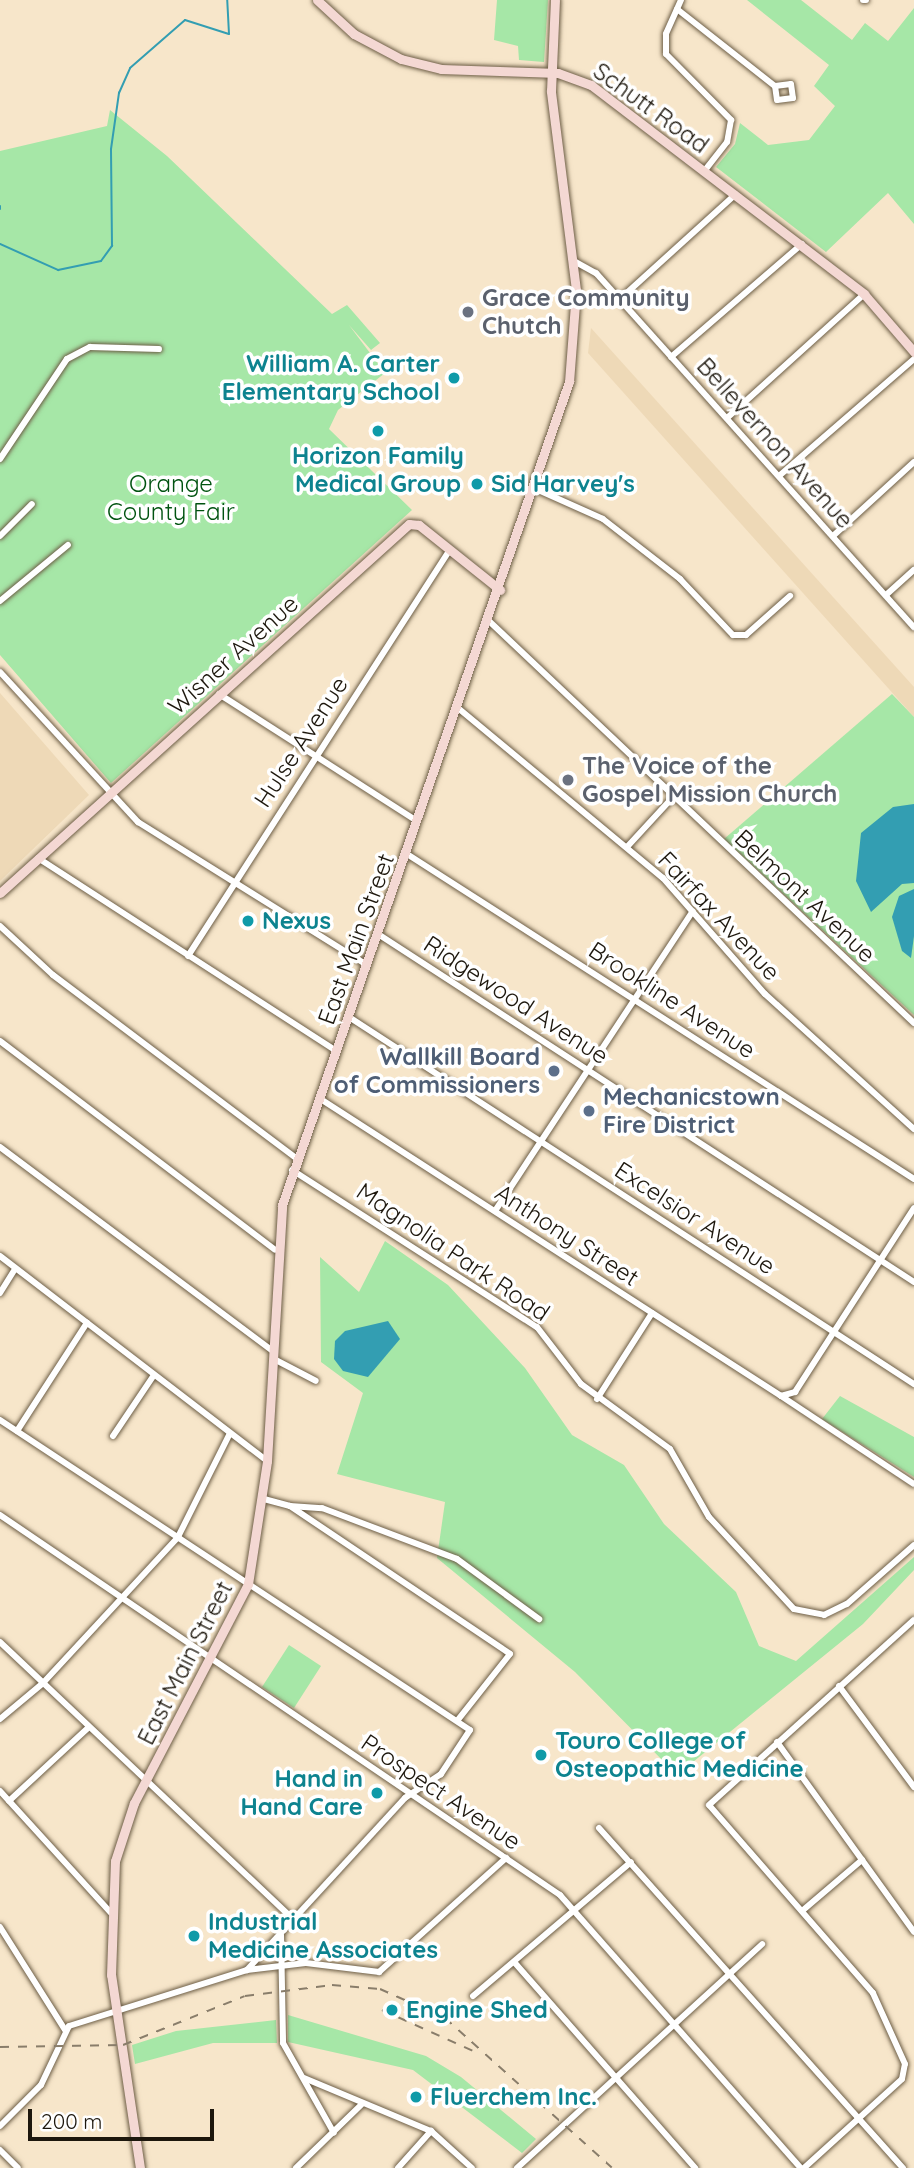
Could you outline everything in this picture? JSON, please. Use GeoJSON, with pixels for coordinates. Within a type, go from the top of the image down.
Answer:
{"type":"FeatureCollection","features":[{"type":"Feature","properties":{"kind":"main road","name":"Schutt Road"},"geometry":{"type":"LineString","coordinates":[[317,0],[354,34],[401,59],[441,69],[552,72],[591,85],[864,294],[914,352]]}},
{"type":"Feature","properties":{"kind":"main road","name":"East Main Street"},"geometry":{"type":"LineString","coordinates":[[140,2168],[118,2011],[111,1913],[116,1861],[145,1780],[212,1662],[248,1584],[264,1499],[274,1356],[275,1250],[292,1170],[419,822],[536,489],[569,382],[574,261],[552,72],[555,0]]}},
{"type":"Feature","properties":{"kind":"main road","name":"Wisner Avenue"},"geometry":{"type":"LineString","coordinates":[[0,893],[409,524],[500,590]]}},
{"type":"Feature","properties":{"kind":"street"},"geometry":{"type":"LineString","coordinates":[[681,0],[665,41],[668,58],[724,106],[731,120],[727,142],[705,170]]}},
{"type":"Feature","properties":{"kind":"street"},"geometry":{"type":"LineString","coordinates":[[677,9],[775,86]]}},
{"type":"Feature","properties":{"kind":"street"},"geometry":{"type":"LineString","coordinates":[[620,299],[736,194]]}},
{"type":"Feature","properties":{"kind":"street"},"geometry":{"type":"LineString","coordinates":[[671,357],[802,244]]}},
{"type":"Feature","properties":{"kind":"street","name":"Bellevernon Avenue"},"geometry":{"type":"LineString","coordinates":[[574,261],[587,265],[620,299],[914,627]]}},
{"type":"Feature","properties":{"kind":"street"},"geometry":{"type":"LineString","coordinates":[[727,418],[864,294]]}},
{"type":"Feature","properties":{"kind":"street"},"geometry":{"type":"LineString","coordinates":[[0,459],[67,359],[90,347],[159,349]]}},
{"type":"Feature","properties":{"kind":"street"},"geometry":{"type":"LineString","coordinates":[[779,476],[914,359]]}},
{"type":"Feature","properties":{"kind":"street"},"geometry":{"type":"LineString","coordinates":[[833,536],[914,462]]}},
{"type":"Feature","properties":{"kind":"street"},"geometry":{"type":"LineString","coordinates":[[536,489],[603,519],[680,579],[733,635],[746,635],[790,596]]}},
{"type":"Feature","properties":{"kind":"street"},"geometry":{"type":"LineString","coordinates":[[0,536],[32,504]]}},
{"type":"Feature","properties":{"kind":"street"},"geometry":{"type":"LineString","coordinates":[[0,601],[68,545]]}},
{"type":"Feature","properties":{"kind":"street","name":"Hulse Avenue"},"geometry":{"type":"LineString","coordinates":[[188,956],[449,551]]}},
{"type":"Feature","properties":{"kind":"street"},"geometry":{"type":"LineString","coordinates":[[886,595],[914,570]]}},
{"type":"Feature","properties":{"kind":"street","name":"Belmont Avenue"},"geometry":{"type":"LineString","coordinates":[[489,621],[672,798],[914,1023]]}},
{"type":"Feature","properties":{"kind":"street"},"geometry":{"type":"LineString","coordinates":[[0,672],[107,795],[164,841],[367,965]]}},
{"type":"Feature","properties":{"kind":"street"},"geometry":{"type":"LineString","coordinates":[[219,694],[419,822]]}},
{"type":"Feature","properties":{"kind":"street","name":"Fairfax Avenue"},"geometry":{"type":"LineString","coordinates":[[458,708],[627,847],[693,911],[765,994],[914,1129]]}},
{"type":"Feature","properties":{"kind":"street"},"geometry":{"type":"LineString","coordinates":[[627,847],[672,798]]}},
{"type":"Feature","properties":{"kind":"street","name":"Brookline Avenue"},"geometry":{"type":"LineString","coordinates":[[407,854],[914,1180]]}},
{"type":"Feature","properties":{"kind":"street"},"geometry":{"type":"LineString","coordinates":[[38,858],[336,1051]]}},
{"type":"Feature","properties":{"kind":"street"},"geometry":{"type":"LineString","coordinates":[[495,1210],[693,911]]}},
{"type":"Feature","properties":{"kind":"street"},"geometry":{"type":"LineString","coordinates":[[0,926],[53,975],[296,1158]]}},
{"type":"Feature","properties":{"kind":"street","name":"Ridgewood Avenue"},"geometry":{"type":"LineString","coordinates":[[378,934],[914,1282]]}},
{"type":"Feature","properties":{"kind":"street","name":"Excelsior Avenue"},"geometry":{"type":"LineString","coordinates":[[349,1017],[914,1384]]}},
{"type":"Feature","properties":{"kind":"street"},"geometry":{"type":"LineString","coordinates":[[0,1041],[275,1250]]}},
{"type":"Feature","properties":{"kind":"street","name":"Anthony Street"},"geometry":{"type":"LineString","coordinates":[[319,1098],[781,1396]]}},
{"type":"Feature","properties":{"kind":"street"},"geometry":{"type":"LineString","coordinates":[[0,1147],[274,1356],[316,1381]]}},
{"type":"Feature","properties":{"kind":"street","name":"Magnolia Park Road"},"geometry":{"type":"LineString","coordinates":[[292,1170],[537,1327],[597,1399],[670,1449],[709,1517],[794,1609],[824,1615],[847,1604],[914,1545]]}},
{"type":"Feature","properties":{"kind":"street"},"geometry":{"type":"LineString","coordinates":[[781,1396],[795,1392],[832,1330],[914,1208]]}},
{"type":"Feature","properties":{"kind":"street"},"geometry":{"type":"LineString","coordinates":[[0,1256],[229,1435],[267,1461]]}},
{"type":"Feature","properties":{"kind":"street"},"geometry":{"type":"LineString","coordinates":[[0,1293],[15,1269]]}},
{"type":"Feature","properties":{"kind":"street"},"geometry":{"type":"LineString","coordinates":[[597,1399],[652,1313]]}},
{"type":"Feature","properties":{"kind":"street"},"geometry":{"type":"LineString","coordinates":[[16,1431],[87,1323]]}},
{"type":"Feature","properties":{"kind":"street"},"geometry":{"type":"LineString","coordinates":[[113,1436],[154,1375]]}},
{"type":"Feature","properties":{"kind":"street"},"geometry":{"type":"LineString","coordinates":[[781,1396],[914,1484]]}},
{"type":"Feature","properties":{"kind":"street"},"geometry":{"type":"LineString","coordinates":[[0,1420],[457,1721],[469,1732],[441,1774],[411,1794],[281,1936],[247,1969]]}},
{"type":"Feature","properties":{"kind":"street"},"geometry":{"type":"LineString","coordinates":[[0,1718],[43,1683],[178,1538],[229,1435]]}},
{"type":"Feature","properties":{"kind":"street"},"geometry":{"type":"LineString","coordinates":[[264,1499],[290,1506],[322,1508],[457,1559],[539,1619]]}},
{"type":"Feature","properties":{"kind":"street"},"geometry":{"type":"LineString","coordinates":[[290,1506],[508,1652],[457,1721]]}},
{"type":"Feature","properties":{"kind":"street","name":"Prospect Avenue"},"geometry":{"type":"LineString","coordinates":[[0,1515],[212,1662],[506,1858],[576,1911],[803,2168]]}},
{"type":"Feature","properties":{"kind":"street"},"geometry":{"type":"LineString","coordinates":[[803,2168],[902,2079],[905,2064],[883,2007],[709,1805],[914,1620]]}},
{"type":"Feature","properties":{"kind":"street"},"geometry":{"type":"LineString","coordinates":[[0,1642],[294,1920]]}},
{"type":"Feature","properties":{"kind":"street"},"geometry":{"type":"LineString","coordinates":[[839,1686],[914,1787]]}},
{"type":"Feature","properties":{"kind":"street"},"geometry":{"type":"LineString","coordinates":[[9,1801],[89,1727]]}},
{"type":"Feature","properties":{"kind":"street"},"geometry":{"type":"LineString","coordinates":[[777,1742],[914,1932]]}},
{"type":"Feature","properties":{"kind":"street"},"geometry":{"type":"LineString","coordinates":[[0,1791],[111,1913]]}},
{"type":"Feature","properties":{"kind":"street"},"geometry":{"type":"LineString","coordinates":[[599,1828],[732,1973],[903,2168]]}},
{"type":"Feature","properties":{"kind":"street"},"geometry":{"type":"LineString","coordinates":[[0,2126],[41,2085],[65,2030],[247,1969],[280,1965],[379,1972],[506,1858]]}},
{"type":"Feature","properties":{"kind":"street"},"geometry":{"type":"LineString","coordinates":[[802,1911],[862,1860]]}},
{"type":"Feature","properties":{"kind":"street"},"geometry":{"type":"LineString","coordinates":[[473,1996],[631,1862]]}},
{"type":"Feature","properties":{"kind":"street"},"geometry":{"type":"LineString","coordinates":[[0,1927],[65,2030]]}},
{"type":"Feature","properties":{"kind":"street"},"geometry":{"type":"LineString","coordinates":[[281,1936],[283,2043],[334,2133]]}},
{"type":"Feature","properties":{"kind":"street"},"geometry":{"type":"LineString","coordinates":[[517,2168],[613,2077],[762,1944]]}},
{"type":"Feature","properties":{"kind":"street"},"geometry":{"type":"LineString","coordinates":[[515,1963],[695,2168]]}},
{"type":"Feature","properties":{"kind":"street"},"geometry":{"type":"LineString","coordinates":[[301,2076],[361,2105],[432,2131],[472,2168]]}},
{"type":"Feature","properties":{"kind":"street"},"geometry":{"type":"LineString","coordinates":[[296,2168],[361,2105]]}},
{"type":"Feature","properties":{"kind":"street"},"geometry":{"type":"LineString","coordinates":[[398,2168],[432,2131]]}},
{"type":"Feature","properties":{"kind":"street"},"geometry":{"type":"LineString","coordinates":[[0,2150],[18,2168]]}},
{"type":"Feature","properties":{"kind":"shaded area"},"geometry":{"type":"Polygon","coordinates":[[[591,328],[914,687],[914,717],[588,353],[591,328]]]}},
{"type":"Feature","properties":{"kind":"shaded area"},"geometry":{"type":"Polygon","coordinates":[[[0,693],[89,795],[0,881],[0,693]]]}},
{"type":"Feature","properties":{"kind":"green space"},"geometry":{"type":"Polygon","coordinates":[[[497,0],[548,0],[544,62],[519,60],[518,46],[494,40],[497,0]]]}},
{"type":"Feature","properties":{"kind":"green space"},"geometry":{"type":"Polygon","coordinates":[[[747,0],[801,0],[852,40],[865,23],[888,41],[914,8],[914,224],[888,193],[826,252],[716,167],[735,144],[740,123],[768,145],[809,140],[835,106],[814,86],[829,65],[747,0]]]}},
{"type":"Feature","properties":{"kind":"green space","name":"Orange County Fair"},"geometry":{"type":"Polygon","coordinates":[[[110,110],[167,156],[332,314],[347,305],[380,343],[371,350],[349,325],[385,373],[338,410],[329,429],[412,510],[111,783],[0,655],[0,151],[107,126],[110,110]]]}},
{"type":"Feature","properties":{"kind":"green space"},"geometry":{"type":"Polygon","coordinates":[[[892,694],[914,717],[914,1015],[724,839],[892,694]]]}},
{"type":"Feature","properties":{"kind":"green space"},"geometry":{"type":"Polygon","coordinates":[[[385,1241],[448,1285],[525,1368],[572,1435],[624,1465],[664,1524],[736,1592],[759,1646],[796,1661],[914,1557],[914,1570],[863,1624],[677,1775],[575,1672],[437,1558],[445,1502],[337,1474],[363,1393],[321,1362],[320,1257],[359,1292],[385,1241]]]}},
{"type":"Feature","properties":{"kind":"green space"},"geometry":{"type":"Polygon","coordinates":[[[840,1396],[914,1437],[914,1477],[822,1419],[840,1396]]]}},
{"type":"Feature","properties":{"kind":"green space"},"geometry":{"type":"Polygon","coordinates":[[[289,1645],[321,1666],[294,1708],[262,1687],[289,1645]]]}},
{"type":"Feature","properties":{"kind":"green space"},"geometry":{"type":"Polygon","coordinates":[[[288,2015],[426,2056],[461,2077],[536,2139],[522,2153],[413,2070],[288,2042],[288,2015]]]}},
{"type":"Feature","properties":{"kind":"green space"},"geometry":{"type":"Polygon","coordinates":[[[276,2020],[277,2043],[213,2043],[135,2064],[132,2045],[176,2031],[276,2020]]]}},
{"type":"Feature","properties":{"kind":"water"},"geometry":{"type":"Polygon","coordinates":[[[914,804],[914,883],[902,884],[871,912],[856,881],[861,833],[893,807],[914,804]]]}},
{"type":"Feature","properties":{"kind":"water"},"geometry":{"type":"Polygon","coordinates":[[[914,889],[911,958],[902,951],[892,917],[899,896],[914,889]]]}},
{"type":"Feature","properties":{"kind":"water"},"geometry":{"type":"Polygon","coordinates":[[[388,1321],[400,1339],[368,1377],[343,1371],[334,1359],[335,1341],[345,1331],[388,1321]]]}},
{"type":"Feature","properties":{"kind":"waterway"},"geometry":{"type":"LineString","coordinates":[[0,244],[58,270],[101,261],[112,246],[111,149],[119,93],[130,68],[185,20],[229,34],[227,0]]}},
{"type":"Feature","properties":{"kind":"railway"},"geometry":{"type":"LineString","coordinates":[[0,2047],[123,2045],[245,1996],[332,1985],[380,1989],[445,2018],[612,2168]]}},
{"type":"Feature","properties":{"kind":"railway"},"geometry":{"type":"LineString","coordinates":[[382,2010],[480,2054]]}},
{"type":"Feature","properties":{"kind":"place","name":"Grace Community Chutch"},"geometry":{"type":"Point","coordinates":[468,312]}},
{"type":"Feature","properties":{"kind":"place","name":"William A. Carter Elementary School"},"geometry":{"type":"Point","coordinates":[454,378]}},
{"type":"Feature","properties":{"kind":"place","name":"Horizon Family Medical Group"},"geometry":{"type":"Point","coordinates":[378,431]}},
{"type":"Feature","properties":{"kind":"place","name":"Sid Harvey's"},"geometry":{"type":"Point","coordinates":[477,484]}},
{"type":"Feature","properties":{"kind":"place","name":"The Voice of the Gospel Mission Church"},"geometry":{"type":"Point","coordinates":[568,780]}},
{"type":"Feature","properties":{"kind":"place","name":"Nexus"},"geometry":{"type":"Point","coordinates":[248,921]}},
{"type":"Feature","properties":{"kind":"place","name":"Wallkill Board of Commissioners"},"geometry":{"type":"Point","coordinates":[554,1071]}},
{"type":"Feature","properties":{"kind":"place","name":"Mechanicstown Fire District"},"geometry":{"type":"Point","coordinates":[589,1111]}},
{"type":"Feature","properties":{"kind":"place","name":"Touro College of Osteopathic Medicine"},"geometry":{"type":"Point","coordinates":[541,1755]}},
{"type":"Feature","properties":{"kind":"place","name":"Hand in Hand Care"},"geometry":{"type":"Point","coordinates":[377,1793]}},
{"type":"Feature","properties":{"kind":"place","name":"Industrial Medicine Associates"},"geometry":{"type":"Point","coordinates":[194,1936]}},
{"type":"Feature","properties":{"kind":"place","name":"Engine Shed"},"geometry":{"type":"Point","coordinates":[392,2010]}},
{"type":"Feature","properties":{"kind":"place","name":"Fluerchem Inc."},"geometry":{"type":"Point","coordinates":[416,2097]}}]}
